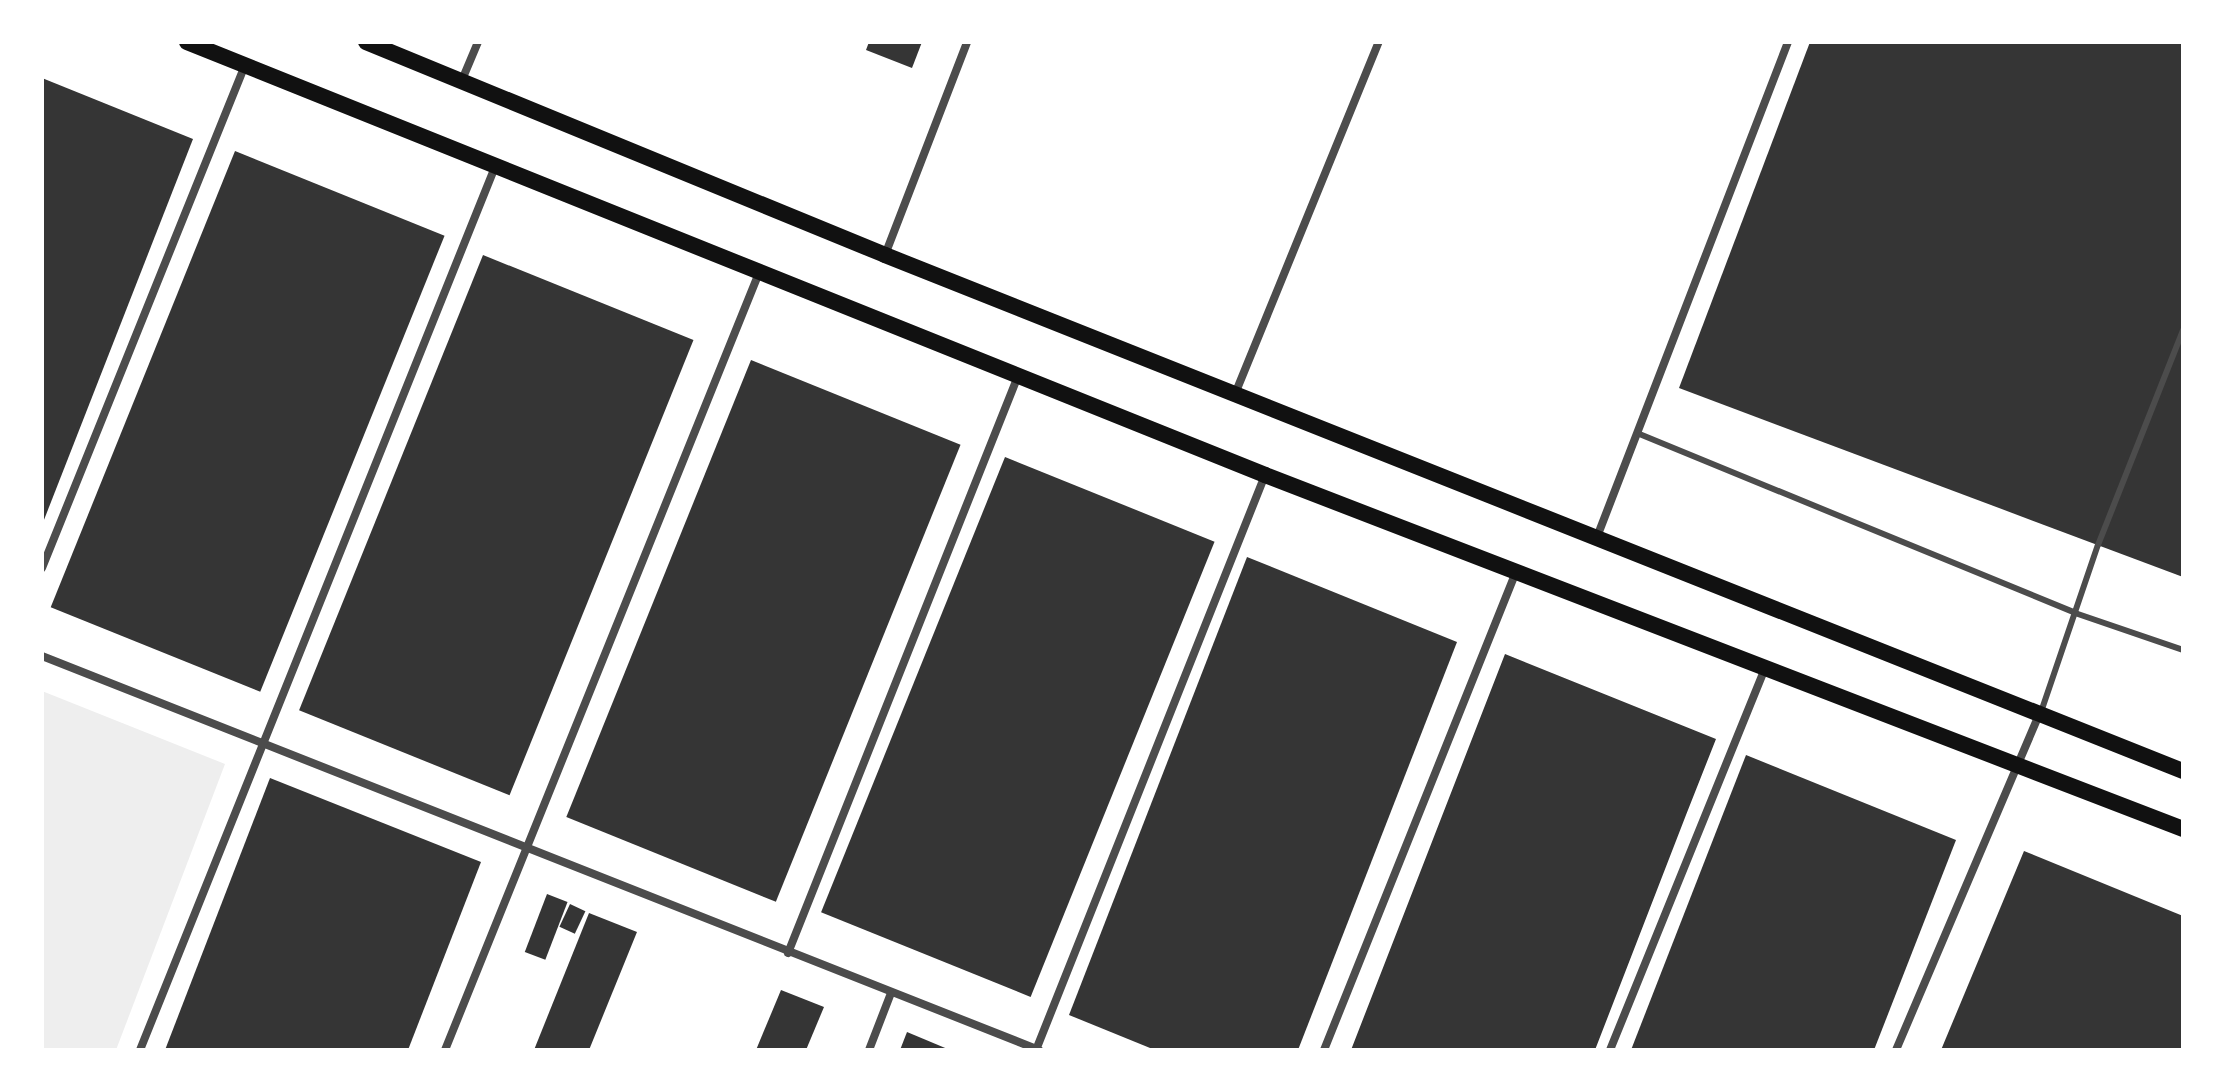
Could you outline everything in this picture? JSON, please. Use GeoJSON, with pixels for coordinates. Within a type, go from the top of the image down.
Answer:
{"type":"FeatureCollection","features":[{"type":"Feature","properties":{"kind":"main road"},"geometry":{"type":"LineString","coordinates":[[187,42],[1265,475],[1767,665],[2183,829]]}},
{"type":"Feature","properties":{"kind":"main road"},"geometry":{"type":"LineString","coordinates":[[366,42],[885,255],[2183,770]]}},
{"type":"Feature","properties":{"kind":"street"},"geometry":{"type":"LineString","coordinates":[[462,80],[478,42]]}},
{"type":"Feature","properties":{"kind":"street"},"geometry":{"type":"LineString","coordinates":[[885,255],[967,42]]}},
{"type":"Feature","properties":{"kind":"street"},"geometry":{"type":"LineString","coordinates":[[1235,394],[1379,42]]}},
{"type":"Feature","properties":{"kind":"street"},"geometry":{"type":"LineString","coordinates":[[1597,537],[1788,42]]}},
{"type":"Feature","properties":{"kind":"street"},"geometry":{"type":"LineString","coordinates":[[42,568],[245,65]]}},
{"type":"Feature","properties":{"kind":"street"},"geometry":{"type":"LineString","coordinates":[[140,1050],[495,167]]}},
{"type":"Feature","properties":{"kind":"street"},"geometry":{"type":"LineString","coordinates":[[445,1050],[524,847],[759,273]]}},
{"type":"Feature","properties":{"kind":"street"},"geometry":{"type":"LineString","coordinates":[[788,953],[1018,376]]}},
{"type":"Feature","properties":{"kind":"street"},"geometry":{"type":"LineString","coordinates":[[42,656],[262,746],[1037,1050],[1265,475]]}},
{"type":"Feature","properties":{"kind":"street"},"geometry":{"type":"LineString","coordinates":[[1324,1050],[1518,569]]}},
{"type":"Feature","properties":{"kind":"street"},"geometry":{"type":"LineString","coordinates":[[1610,1050],[1767,665]]}},
{"type":"Feature","properties":{"kind":"street"},"geometry":{"type":"LineString","coordinates":[[1896,1050],[2041,712]]}},
{"type":"Feature","properties":{"kind":"street"},"geometry":{"type":"LineString","coordinates":[[869,1050],[891,993]]}},
{"type":"Feature","properties":{"kind":"lane"},"geometry":{"type":"LineString","coordinates":[[2041,712],[2075,613],[2183,330]]}},
{"type":"Feature","properties":{"kind":"lane"},"geometry":{"type":"LineString","coordinates":[[1637,433],[2075,613],[2183,650]]}},
{"type":"Feature","properties":{"kind":"shaded area"},"geometry":{"type":"Polygon","coordinates":[[[42,691],[225,764],[116,1050],[42,1050],[42,691]]]}},
{"type":"Feature","properties":{"kind":"building"},"geometry":{"type":"Polygon","coordinates":[[[869,42],[922,42],[912,68],[866,50],[869,42]]]}},
{"type":"Feature","properties":{"kind":"building"},"geometry":{"type":"Polygon","coordinates":[[[1810,42],[2183,42],[2183,577],[1679,388],[1810,42]]]}},
{"type":"Feature","properties":{"kind":"building"},"geometry":{"type":"Polygon","coordinates":[[[42,78],[193,139],[42,525],[42,78]]]}},
{"type":"Feature","properties":{"kind":"building"},"geometry":{"type":"Polygon","coordinates":[[[235,151],[445,236],[260,692],[51,607],[235,151]]]}},
{"type":"Feature","properties":{"kind":"building"},"geometry":{"type":"Polygon","coordinates":[[[483,255],[693,340],[510,795],[299,710],[483,255]]]}},
{"type":"Feature","properties":{"kind":"building"},"geometry":{"type":"Polygon","coordinates":[[[751,360],[961,445],[776,902],[566,817],[751,360]]]}},
{"type":"Feature","properties":{"kind":"building"},"geometry":{"type":"Polygon","coordinates":[[[1005,457],[1215,542],[1031,997],[821,912],[1005,457]]]}},
{"type":"Feature","properties":{"kind":"building"},"geometry":{"type":"Polygon","coordinates":[[[1247,557],[1457,642],[1298,1050],[1155,1050],[1069,1015],[1247,557]]]}},
{"type":"Feature","properties":{"kind":"building"},"geometry":{"type":"Polygon","coordinates":[[[1505,654],[1716,739],[1595,1050],[1351,1050],[1505,654]]]}},
{"type":"Feature","properties":{"kind":"building"},"geometry":{"type":"Polygon","coordinates":[[[1746,755],[1956,840],[1874,1050],[1631,1050],[1746,755]]]}},
{"type":"Feature","properties":{"kind":"building"},"geometry":{"type":"Polygon","coordinates":[[[270,778],[481,862],[408,1050],[165,1050],[270,778]]]}},
{"type":"Feature","properties":{"kind":"building"},"geometry":{"type":"Polygon","coordinates":[[[2024,851],[2183,916],[2183,1050],[1941,1050],[2024,851]]]}},
{"type":"Feature","properties":{"kind":"building"},"geometry":{"type":"Polygon","coordinates":[[[547,894],[568,902],[545,960],[525,952],[547,894]]]}},
{"type":"Feature","properties":{"kind":"building"},"geometry":{"type":"Polygon","coordinates":[[[570,904],[585,911],[575,934],[559,927],[570,904]]]}},
{"type":"Feature","properties":{"kind":"building"},"geometry":{"type":"Polygon","coordinates":[[[589,913],[637,932],[589,1050],[534,1050],[589,913]]]}},
{"type":"Feature","properties":{"kind":"building"},"geometry":{"type":"Polygon","coordinates":[[[781,990],[824,1007],[806,1050],[756,1050],[781,990]]]}},
{"type":"Feature","properties":{"kind":"building"},"geometry":{"type":"Polygon","coordinates":[[[907,1032],[950,1050],[900,1050],[907,1032]]]}}]}
